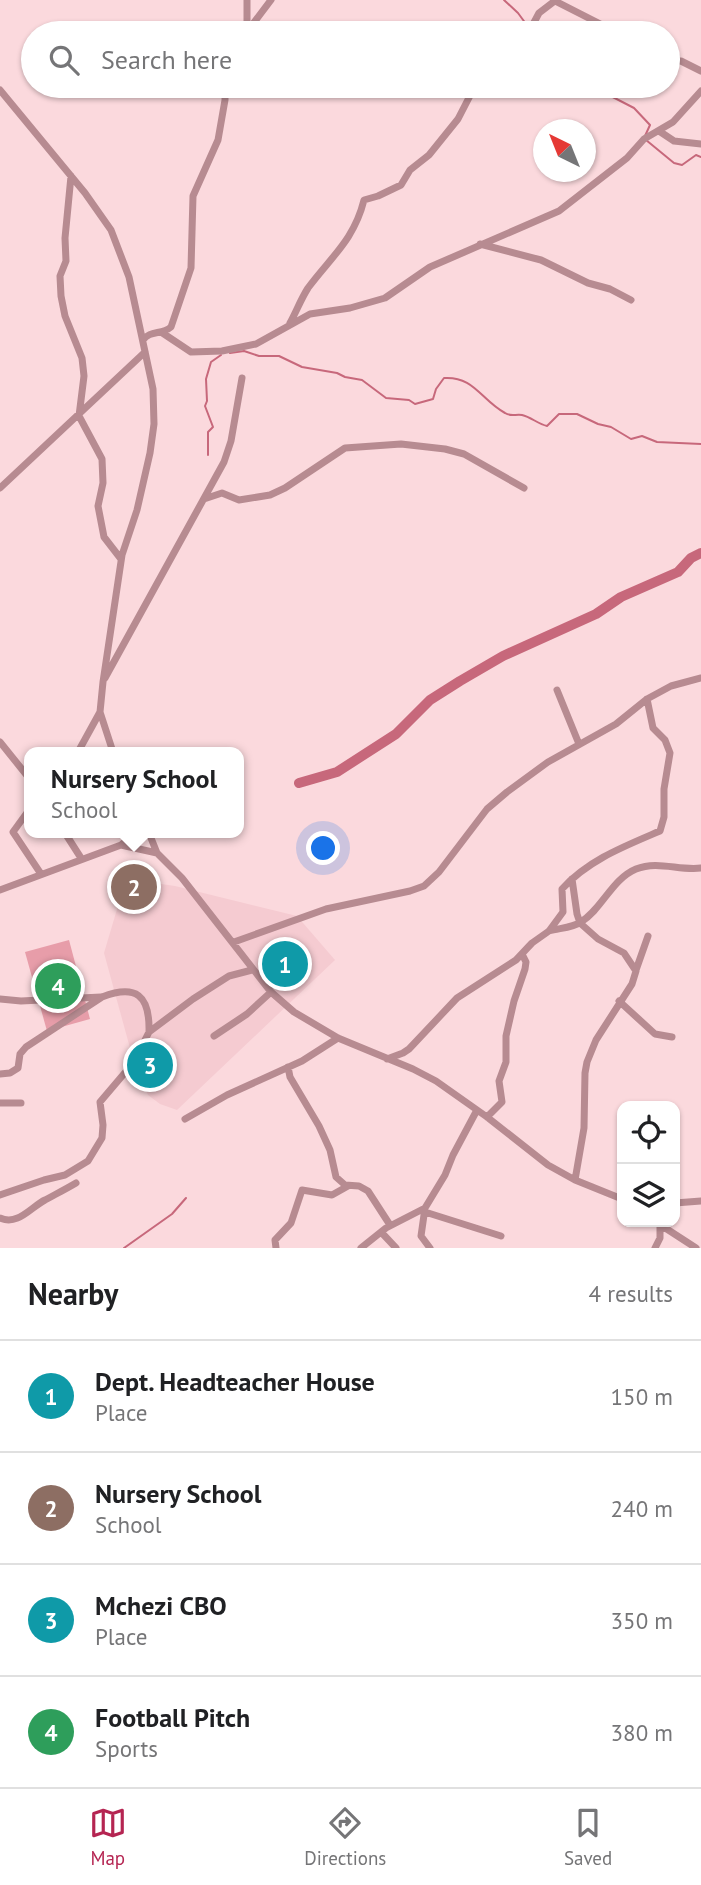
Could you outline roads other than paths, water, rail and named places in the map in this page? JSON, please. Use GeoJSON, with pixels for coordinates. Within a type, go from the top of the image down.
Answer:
{"type":"FeatureCollection","features":[{"type":"Feature","properties":{"kind":"street"},"geometry":{"type":"LineString","coordinates":[[246,21],[247,0]]}},
{"type":"Feature","properties":{"kind":"street"},"geometry":{"type":"LineString","coordinates":[[255,21],[271,0]]}},
{"type":"Feature","properties":{"kind":"street"},"geometry":{"type":"LineString","coordinates":[[535,21],[540,13],[555,1],[594,21]]}},
{"type":"Feature","properties":{"kind":"street"},"geometry":{"type":"LineString","coordinates":[[680,61],[701,71]]}},
{"type":"Feature","properties":{"kind":"street"},"geometry":{"type":"LineString","coordinates":[[0,90],[71,176],[111,230],[129,277],[155,399],[150,453],[137,510],[121,559],[100,712],[81,747]]}},
{"type":"Feature","properties":{"kind":"street"},"geometry":{"type":"LineString","coordinates":[[161,332],[184,348],[205,353],[246,348],[317,312],[373,303],[430,267],[559,211],[626,158],[644,139],[673,122],[701,91]]}},
{"type":"Feature","properties":{"kind":"street"},"geometry":{"type":"LineString","coordinates":[[143,340],[151,333],[167,330],[173,323],[191,268],[192,196],[218,140],[225,98]]}},
{"type":"Feature","properties":{"kind":"street"},"geometry":{"type":"LineString","coordinates":[[289,324],[307,290],[341,250],[358,221],[364,200],[401,185],[410,170],[429,155],[458,119],[469,98]]}},
{"type":"Feature","properties":{"kind":"street"},"geometry":{"type":"LineString","coordinates":[[659,131],[674,141],[701,144]]}},
{"type":"Feature","properties":{"kind":"street"},"geometry":{"type":"LineString","coordinates":[[71,176],[65,238],[66,261],[60,284],[65,317],[82,358],[84,376],[79,416],[102,459],[103,483],[98,506],[104,537],[121,559]]}},
{"type":"Feature","properties":{"kind":"street"},"geometry":{"type":"LineString","coordinates":[[480,244],[541,260],[587,283],[610,289],[632,300]]}},
{"type":"Feature","properties":{"kind":"street"},"geometry":{"type":"LineString","coordinates":[[0,488],[145,352]]}},
{"type":"Feature","properties":{"kind":"street"},"geometry":{"type":"LineString","coordinates":[[103,682],[224,462],[231,441],[242,378]]}},
{"type":"Feature","properties":{"kind":"street"},"geometry":{"type":"LineString","coordinates":[[204,499],[216,493],[239,500],[270,495],[345,448],[401,444],[464,454],[524,488]]}},
{"type":"Feature","properties":{"kind":"street"},"geometry":{"type":"LineString","coordinates":[[234,942],[326,909],[424,886],[439,872],[467,833],[496,800],[548,762],[616,724],[647,699],[671,686],[701,678]]}},
{"type":"Feature","properties":{"kind":"street"},"geometry":{"type":"LineString","coordinates":[[557,690],[579,744]]}},
{"type":"Feature","properties":{"kind":"street"},"geometry":{"type":"LineString","coordinates":[[386,1059],[403,1054],[435,1024],[457,998],[499,972],[549,931],[563,912],[562,889],[572,879],[620,846],[660,831],[663,826],[664,789],[670,753],[665,740],[653,728],[647,699]]}},
{"type":"Feature","properties":{"kind":"street"},"geometry":{"type":"LineString","coordinates":[[100,712],[111,747]]}},
{"type":"Feature","properties":{"kind":"street"},"geometry":{"type":"LineString","coordinates":[[0,742],[24,772]]}},
{"type":"Feature","properties":{"kind":"street"},"geometry":{"type":"LineString","coordinates":[[24,817],[13,832],[41,874]]}},
{"type":"Feature","properties":{"kind":"street"},"geometry":{"type":"LineString","coordinates":[[68,838],[81,858]]}},
{"type":"Feature","properties":{"kind":"street"},"geometry":{"type":"LineString","coordinates":[[0,890],[121,845],[129,838]]}},
{"type":"Feature","properties":{"kind":"street"},"geometry":{"type":"LineString","coordinates":[[151,838],[157,853],[182,878],[271,992],[294,1012],[338,1038],[436,1081],[548,1165],[575,1180],[617,1197]]}},
{"type":"Feature","properties":{"kind":"street"},"geometry":{"type":"LineString","coordinates":[[121,845],[157,853]]}},
{"type":"Feature","properties":{"kind":"street"},"geometry":{"type":"LineString","coordinates":[[549,931],[580,923],[602,903],[621,879],[633,870],[660,865],[701,868]]}},
{"type":"Feature","properties":{"kind":"street"},"geometry":{"type":"LineString","coordinates":[[572,879],[580,923],[598,939],[624,953],[636,971]]}},
{"type":"Feature","properties":{"kind":"street"},"geometry":{"type":"LineString","coordinates":[[575,1180],[584,1128],[587,1062],[596,1040],[632,984],[648,936]]}},
{"type":"Feature","properties":{"kind":"street"},"geometry":{"type":"LineString","coordinates":[[487,1117],[502,1102],[499,1081],[506,1062],[506,1036],[514,1001],[525,969],[526,962],[522,954]]}},
{"type":"Feature","properties":{"kind":"street"},"geometry":{"type":"LineString","coordinates":[[0,1195],[65,1175],[88,1161],[102,1138],[100,1102],[134,1062],[149,1032],[229,976],[253,970]]}},
{"type":"Feature","properties":{"kind":"street"},"geometry":{"type":"LineString","coordinates":[[0,999],[21,1001],[102,997],[121,991],[136,993],[145,1003],[149,1032]]}},
{"type":"Feature","properties":{"kind":"street"},"geometry":{"type":"LineString","coordinates":[[214,1036],[247,1014],[271,992]]}},
{"type":"Feature","properties":{"kind":"street"},"geometry":{"type":"LineString","coordinates":[[0,1074],[10,1073],[18,1068],[20,1054],[26,1047],[102,997]]}},
{"type":"Feature","properties":{"kind":"street"},"geometry":{"type":"LineString","coordinates":[[620,1001],[655,1034],[672,1037]]}},
{"type":"Feature","properties":{"kind":"street"},"geometry":{"type":"LineString","coordinates":[[185,1119],[288,1067],[338,1038]]}},
{"type":"Feature","properties":{"kind":"street"},"geometry":{"type":"LineString","coordinates":[[288,1067],[290,1077],[330,1150],[336,1177],[348,1186],[359,1186],[368,1191],[390,1225]]}},
{"type":"Feature","properties":{"kind":"street"},"geometry":{"type":"LineString","coordinates":[[0,1103],[21,1103]]}},
{"type":"Feature","properties":{"kind":"street"},"geometry":{"type":"LineString","coordinates":[[429,1248],[421,1236],[425,1210],[477,1110]]}},
{"type":"Feature","properties":{"kind":"street"},"geometry":{"type":"LineString","coordinates":[[0,1218],[10,1220],[20,1217],[76,1183]]}},
{"type":"Feature","properties":{"kind":"street"},"geometry":{"type":"LineString","coordinates":[[276,1248],[275,1240],[291,1223],[302,1190],[332,1195],[348,1186]]}},
{"type":"Feature","properties":{"kind":"street"},"geometry":{"type":"LineString","coordinates":[[680,1203],[701,1201]]}},
{"type":"Feature","properties":{"kind":"street"},"geometry":{"type":"LineString","coordinates":[[361,1248],[390,1225],[425,1210],[501,1236]]}},
{"type":"Feature","properties":{"kind":"street"},"geometry":{"type":"LineString","coordinates":[[655,1248],[660,1238],[659,1227]]}},
{"type":"Feature","properties":{"kind":"street"},"geometry":{"type":"LineString","coordinates":[[664,1227],[696,1248]]}},
{"type":"Feature","properties":{"kind":"street"},"geometry":{"type":"LineString","coordinates":[[381,1232],[396,1248]]}},
{"type":"Feature","properties":{"kind":"waterway"},"geometry":{"type":"LineString","coordinates":[[504,0],[524,21]]}},
{"type":"Feature","properties":{"kind":"waterway"},"geometry":{"type":"LineString","coordinates":[[615,98],[634,108],[650,125],[645,136]]}},
{"type":"Feature","properties":{"kind":"waterway"},"geometry":{"type":"LineString","coordinates":[[646,140],[674,163],[682,165],[696,155],[701,157]]}},
{"type":"Feature","properties":{"kind":"waterway"},"geometry":{"type":"LineString","coordinates":[[230,353],[244,351],[259,356],[279,356],[302,367],[362,380],[386,398],[409,400],[415,404],[433,399],[444,378],[454,378],[470,385],[507,414],[522,415],[547,426],[559,414],[577,414],[611,427],[631,439],[642,436],[657,442],[701,444]]}},
{"type":"Feature","properties":{"kind":"waterway"},"geometry":{"type":"LineString","coordinates":[[208,455],[208,432],[213,427],[205,406],[206,379],[211,362],[221,355]]}},
{"type":"Feature","properties":{"kind":"waterway"},"geometry":{"type":"LineString","coordinates":[[299,783],[337,772],[396,734],[430,700],[460,681],[503,656],[596,614],[621,597],[678,572],[691,558],[701,553]]}},
{"type":"Feature","properties":{"kind":"waterway"},"geometry":{"type":"LineString","coordinates":[[124,1248],[172,1214],[186,1198]]}},
{"type":"Feature","properties":{"kind":"place","name":"Nursery School"},"geometry":{"type":"Point","coordinates":[134,887]}},
{"type":"Feature","properties":{"kind":"place","name":"Dept. Headteacher House"},"geometry":{"type":"Point","coordinates":[285,964]}},
{"type":"Feature","properties":{"kind":"place","name":"Football Pitch"},"geometry":{"type":"Point","coordinates":[58,986]}},
{"type":"Feature","properties":{"kind":"place","name":"Mchezi CBO"},"geometry":{"type":"Point","coordinates":[150,1065]}}]}
